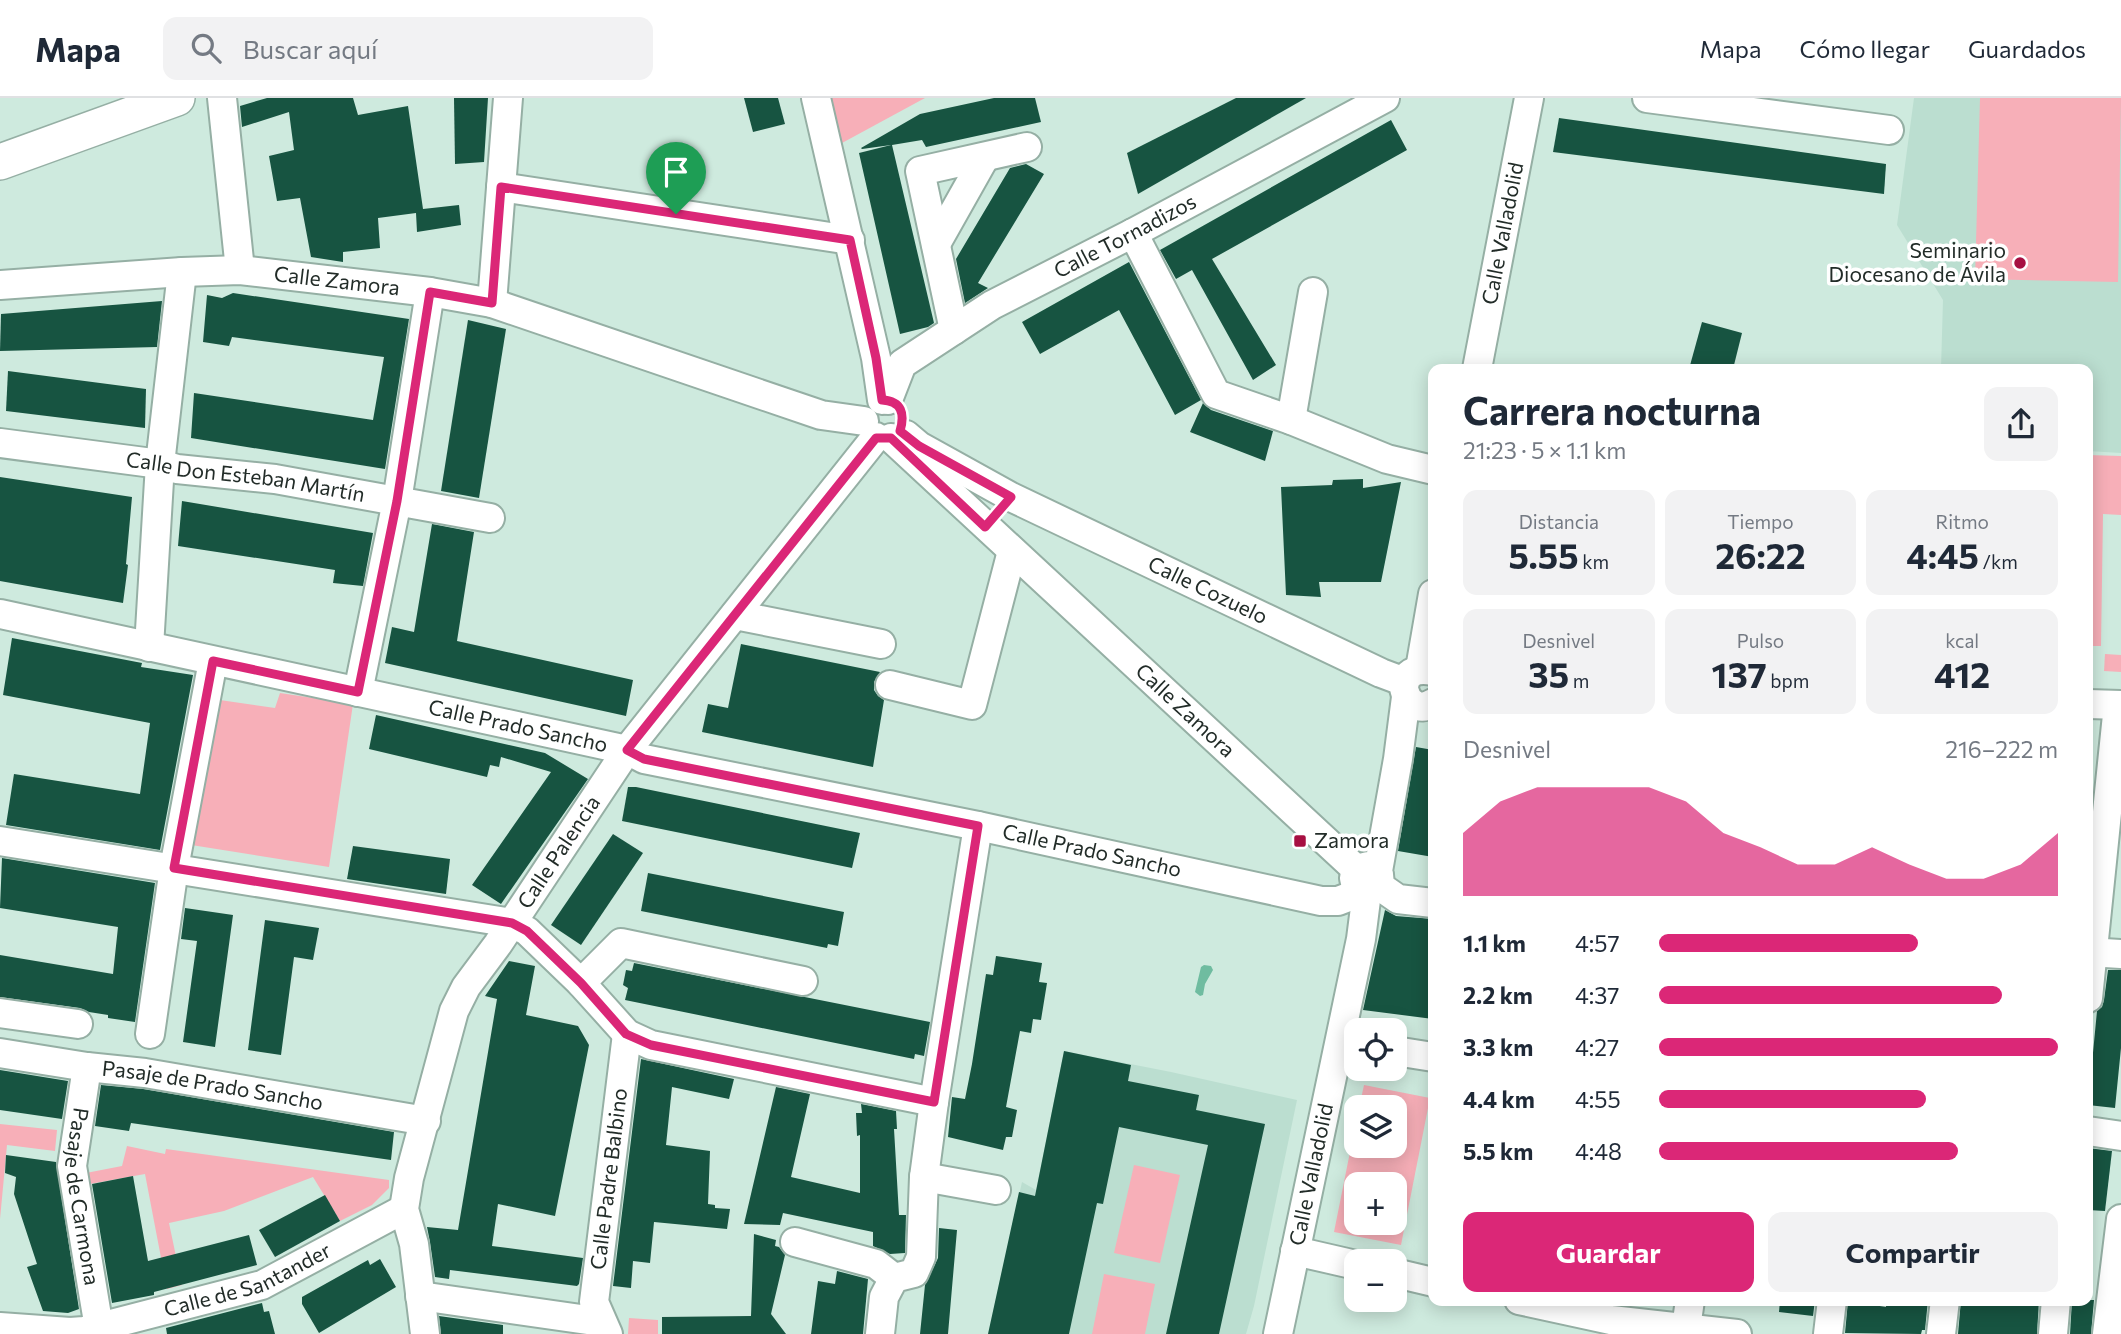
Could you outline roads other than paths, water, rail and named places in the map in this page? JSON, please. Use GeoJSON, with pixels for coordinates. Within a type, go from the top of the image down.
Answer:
{"type":"FeatureCollection","features":[{"type":"Feature","properties":{"kind":"main road"},"geometry":{"type":"LineString","coordinates":[[0,162],[177,98]]}},
{"type":"Feature","properties":{"kind":"street"},"geometry":{"type":"LineString","coordinates":[[222,98],[240,271]]}},
{"type":"Feature","properties":{"kind":"street"},"geometry":{"type":"LineString","coordinates":[[492,303],[508,98]]}},
{"type":"Feature","properties":{"kind":"street"},"geometry":{"type":"LineString","coordinates":[[816,98],[876,358],[884,421]]}},
{"type":"Feature","properties":{"kind":"street","name":"Calle Tornadizos"},"geometry":{"type":"LineString","coordinates":[[884,421],[902,364],[992,305],[1385,98]]}},
{"type":"Feature","properties":{"kind":"street","name":"Calle Valladolid"},"geometry":{"type":"LineString","coordinates":[[1477,364],[1529,98]]}},
{"type":"Feature","properties":{"kind":"street"},"geometry":{"type":"LineString","coordinates":[[1647,98],[1702,101],[1889,130]]}},
{"type":"Feature","properties":{"kind":"street"},"geometry":{"type":"LineString","coordinates":[[954,330],[920,171],[1027,148]]}},
{"type":"Feature","properties":{"kind":"street"},"geometry":{"type":"LineString","coordinates":[[936,244],[985,157]]}},
{"type":"Feature","properties":{"kind":"street"},"geometry":{"type":"LineString","coordinates":[[501,187],[850,240]]}},
{"type":"Feature","properties":{"kind":"street"},"geometry":{"type":"LineString","coordinates":[[1133,233],[1216,394],[1291,420],[1387,459],[1428,469]]}},
{"type":"Feature","properties":{"kind":"street","name":"Calle Zamora"},"geometry":{"type":"LineString","coordinates":[[0,285],[182,272],[240,271],[430,292],[492,303],[821,415],[884,421],[985,527],[1369,880],[1404,901],[1428,903]]}},
{"type":"Feature","properties":{"kind":"street"},"geometry":{"type":"LineString","coordinates":[[149,646],[160,464],[182,272]]}},
{"type":"Feature","properties":{"kind":"street"},"geometry":{"type":"LineString","coordinates":[[358,692],[397,501],[430,292]]}},
{"type":"Feature","properties":{"kind":"street"},"geometry":{"type":"LineString","coordinates":[[1291,420],[1313,292]]}},
{"type":"Feature","properties":{"kind":"street","name":"Calle Cozuelo"},"geometry":{"type":"LineString","coordinates":[[884,421],[919,446],[1011,497],[1381,673],[1425,689]]}},
{"type":"Feature","properties":{"kind":"street","name":"Calle Palencia"},"geometry":{"type":"LineString","coordinates":[[425,1334],[414,1244],[404,1209],[409,1178],[454,1011],[466,987],[627,750],[884,421]]}},
{"type":"Feature","properties":{"kind":"street","name":"Calle Don Esteban Martín"},"geometry":{"type":"LineString","coordinates":[[0,443],[160,464],[177,469],[275,479],[489,518]]}},
{"type":"Feature","properties":{"kind":"street"},"geometry":{"type":"LineString","coordinates":[[985,527],[1011,497]]}},
{"type":"Feature","properties":{"kind":"street"},"geometry":{"type":"LineString","coordinates":[[890,685],[972,705],[1012,551]]}},
{"type":"Feature","properties":{"kind":"street","name":"Calle Prado Sancho"},"geometry":{"type":"LineString","coordinates":[[0,614],[627,750],[644,759],[978,826],[1321,901],[1338,901],[1369,880]]}},
{"type":"Feature","properties":{"kind":"street"},"geometry":{"type":"LineString","coordinates":[[734,615],[881,644]]}},
{"type":"Feature","properties":{"kind":"street","name":"Calle Valladolid"},"geometry":{"type":"LineString","coordinates":[[1351,1018],[1369,880],[1382,840],[1398,759],[1425,689],[1428,653]]}},
{"type":"Feature","properties":{"kind":"street"},"geometry":{"type":"LineString","coordinates":[[150,1034],[174,868],[213,661]]}},
{"type":"Feature","properties":{"kind":"street"},"geometry":{"type":"LineString","coordinates":[[2093,704],[2120,705],[2099,788],[2093,896]]}},
{"type":"Feature","properties":{"kind":"street"},"geometry":{"type":"LineString","coordinates":[[880,1334],[884,1297],[894,1278],[914,1273],[921,1258],[923,1177],[978,826]]}},
{"type":"Feature","properties":{"kind":"street"},"geometry":{"type":"LineString","coordinates":[[0,841],[512,923],[527,931],[581,983],[626,1034],[651,1045],[934,1102]]}},
{"type":"Feature","properties":{"kind":"street"},"geometry":{"type":"LineString","coordinates":[[581,983],[621,943],[803,981]]}},
{"type":"Feature","properties":{"kind":"street"},"geometry":{"type":"LineString","coordinates":[[2093,952],[2121,954]]}},
{"type":"Feature","properties":{"kind":"street"},"geometry":{"type":"LineString","coordinates":[[0,1013],[78,1024]]}},
{"type":"Feature","properties":{"kind":"street","name":"Calle Padre Balbino"},"geometry":{"type":"LineString","coordinates":[[605,1328],[594,1302],[626,1034]]}},
{"type":"Feature","properties":{"kind":"street"},"geometry":{"type":"LineString","coordinates":[[1407,1053],[1428,1056]]}},
{"type":"Feature","properties":{"kind":"street","name":"Pasaje de Prado Sancho"},"geometry":{"type":"LineString","coordinates":[[0,1054],[145,1073],[426,1121]]}},
{"type":"Feature","properties":{"kind":"street","name":"Calle Valladolid"},"geometry":{"type":"LineString","coordinates":[[1278,1334],[1295,1251],[1344,1060]]}},
{"type":"Feature","properties":{"kind":"street","name":"Pasaje de Carmona"},"geometry":{"type":"LineString","coordinates":[[87,1067],[72,1166],[99,1328]]}},
{"type":"Feature","properties":{"kind":"street"},"geometry":{"type":"LineString","coordinates":[[2093,1132],[2121,1136]]}},
{"type":"Feature","properties":{"kind":"street"},"geometry":{"type":"LineString","coordinates":[[923,1177],[996,1190]]}},
{"type":"Feature","properties":{"kind":"street","name":"Calle de Santander"},"geometry":{"type":"LineString","coordinates":[[0,1327],[70,1333],[99,1328],[262,1285],[404,1209]]}},
{"type":"Feature","properties":{"kind":"street"},"geometry":{"type":"LineString","coordinates":[[2107,1334],[2121,1219]]}},
{"type":"Feature","properties":{"kind":"street"},"geometry":{"type":"LineString","coordinates":[[795,1242],[876,1264],[894,1278]]}},
{"type":"Feature","properties":{"kind":"street"},"geometry":{"type":"LineString","coordinates":[[1295,1251],[1344,1262]]}},
{"type":"Feature","properties":{"kind":"street"},"geometry":{"type":"LineString","coordinates":[[1407,1276],[1428,1281]]}},
{"type":"Feature","properties":{"kind":"street"},"geometry":{"type":"LineString","coordinates":[[420,1296],[605,1328]]}},
{"type":"Feature","properties":{"kind":"street"},"geometry":{"type":"LineString","coordinates":[[1539,1306],[1609,1327],[1686,1328],[1737,1334]]}},
{"type":"Feature","properties":{"kind":"street"},"geometry":{"type":"LineString","coordinates":[[1686,1328],[1689,1306]]}},
{"type":"Feature","properties":{"kind":"street"},"geometry":{"type":"LineString","coordinates":[[1828,1334],[1831,1306]]}},
{"type":"Feature","properties":{"kind":"street"},"geometry":{"type":"LineString","coordinates":[[1941,1334],[1944,1306]]}},
{"type":"Feature","properties":{"kind":"street"},"geometry":{"type":"LineString","coordinates":[[2053,1334],[2055,1306]]}},
{"type":"Feature","properties":{"kind":"place","name":"Seminario Diocesano de Ávila"},"geometry":{"type":"Point","coordinates":[2020,263]}},
{"type":"Feature","properties":{"kind":"place","name":"Zamora"},"geometry":{"type":"Point","coordinates":[1300,841]}}]}
